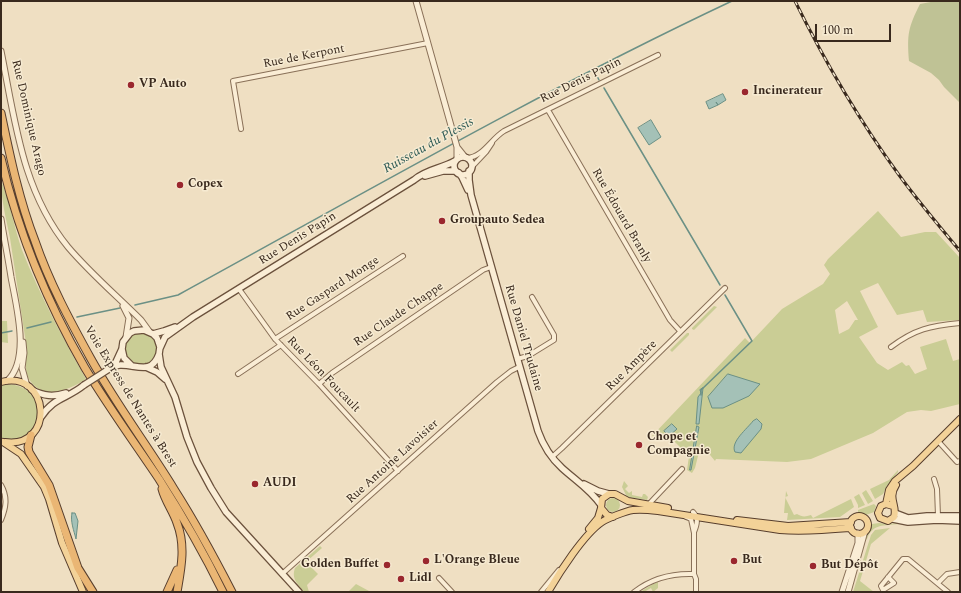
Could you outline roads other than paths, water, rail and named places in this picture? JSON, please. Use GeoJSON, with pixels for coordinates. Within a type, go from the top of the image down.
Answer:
{"type":"FeatureCollection","features":[{"type":"Feature","properties":{"kind":"highway","name":"Voie Express de Nantes à Brest"},"geometry":{"type":"LineString","coordinates":[[1,113],[15,178],[25,214],[53,285],[92,360],[179,496],[210,549],[232,592]]}},
{"type":"Feature","properties":{"kind":"highway","name":"Voie Express de Nantes à Brest"},"geometry":{"type":"LineString","coordinates":[[1,158],[10,195],[26,244],[54,311],[86,369],[190,530],[223,592]]}},
{"type":"Feature","properties":{"kind":"highway"},"geometry":{"type":"LineString","coordinates":[[29,436],[29,452],[49,485],[74,559],[93,592]]}},
{"type":"Feature","properties":{"kind":"highway"},"geometry":{"type":"LineString","coordinates":[[159,480],[164,497],[178,524],[182,543],[182,560],[177,592]]}},
{"type":"Feature","properties":{"kind":"highway"},"geometry":{"type":"LineString","coordinates":[[167,592],[178,570],[182,543]]}},
{"type":"Feature","properties":{"kind":"highway"},"geometry":{"type":"LineString","coordinates":[[225,578],[232,584],[237,592]]}},
{"type":"Feature","properties":{"kind":"main road"},"geometry":{"type":"LineString","coordinates":[[459,158],[466,158],[470,162],[470,170],[466,174],[457,172],[454,166],[456,160],[459,158]]}},
{"type":"Feature","properties":{"kind":"main road","name":"Rue Denis Papin"},"geometry":{"type":"LineString","coordinates":[[151,332],[169,330],[193,317],[426,172],[450,164],[456,160]]}},
{"type":"Feature","properties":{"kind":"main road","name":"Rue Daniel Trudaine"},"geometry":{"type":"LineString","coordinates":[[470,170],[469,180],[471,195],[538,431],[546,448],[560,467],[591,492],[601,506]]}},
{"type":"Feature","properties":{"kind":"main road","name":"Rue Denis Papin"},"geometry":{"type":"LineString","coordinates":[[414,180],[437,172],[457,172]]}},
{"type":"Feature","properties":{"kind":"main road","name":"Rue Daniel Trudaine"},"geometry":{"type":"LineString","coordinates":[[457,172],[462,177],[471,195]]}},
{"type":"Feature","properties":{"kind":"main road","name":"Rue Denis Papin"},"geometry":{"type":"LineString","coordinates":[[160,351],[166,337],[193,317]]}},
{"type":"Feature","properties":{"kind":"main road"},"geometry":{"type":"LineString","coordinates":[[2,441],[14,442],[29,436],[38,426],[41,417],[48,407],[54,402],[70,395],[109,369],[116,362],[122,349],[123,342],[130,333],[139,330],[151,332],[159,342],[161,367],[175,397],[187,437],[197,462],[211,488],[226,512],[299,592]]}},
{"type":"Feature","properties":{"kind":"main road"},"geometry":{"type":"LineString","coordinates":[[122,349],[124,358],[134,367]]}},
{"type":"Feature","properties":{"kind":"main road"},"geometry":{"type":"LineString","coordinates":[[109,369],[121,365],[146,367],[153,364],[160,351]]}},
{"type":"Feature","properties":{"kind":"main road"},"geometry":{"type":"LineString","coordinates":[[146,367],[157,372],[167,380]]}},
{"type":"Feature","properties":{"kind":"main road"},"geometry":{"type":"LineString","coordinates":[[4,382],[16,381],[45,395],[58,396],[84,385]]}},
{"type":"Feature","properties":{"kind":"main road"},"geometry":{"type":"LineString","coordinates":[[30,388],[38,397],[41,405],[41,417]]}},
{"type":"Feature","properties":{"kind":"main road"},"geometry":{"type":"LineString","coordinates":[[886,504],[889,490],[895,481],[913,466],[960,419]]}},
{"type":"Feature","properties":{"kind":"main road"},"geometry":{"type":"LineString","coordinates":[[29,436],[26,452],[50,492],[75,570],[86,592]]}},
{"type":"Feature","properties":{"kind":"main road"},"geometry":{"type":"LineString","coordinates":[[2,441],[20,454],[44,487],[50,499],[62,543],[83,592]]}},
{"type":"Feature","properties":{"kind":"main road"},"geometry":{"type":"LineString","coordinates":[[894,516],[892,497],[894,489],[913,466]]}},
{"type":"Feature","properties":{"kind":"main road","name":"Rue Daniel Trudaine"},"geometry":{"type":"LineString","coordinates":[[572,476],[598,491],[609,494]]}},
{"type":"Feature","properties":{"kind":"main road"},"geometry":{"type":"LineString","coordinates":[[546,592],[560,568],[598,518],[604,497],[609,494],[615,494],[633,502],[780,530],[808,532],[851,525],[856,517],[861,516],[866,521]]}},
{"type":"Feature","properties":{"kind":"main road"},"geometry":{"type":"LineString","coordinates":[[620,514],[624,506],[622,498]]}},
{"type":"Feature","properties":{"kind":"main road"},"geometry":{"type":"LineString","coordinates":[[879,516],[881,506],[886,504],[893,506]]}},
{"type":"Feature","properties":{"kind":"main road"},"geometry":{"type":"LineString","coordinates":[[601,506],[604,514],[613,517]]}},
{"type":"Feature","properties":{"kind":"main road"},"geometry":{"type":"LineString","coordinates":[[546,592],[585,538],[602,522],[625,512],[637,510],[694,514]]}},
{"type":"Feature","properties":{"kind":"main road"},"geometry":{"type":"LineString","coordinates":[[879,516],[888,521],[894,516],[908,518],[960,516]]}},
{"type":"Feature","properties":{"kind":"main road"},"geometry":{"type":"LineString","coordinates":[[866,521],[879,516]]}},
{"type":"Feature","properties":{"kind":"main road"},"geometry":{"type":"LineString","coordinates":[[894,516],[908,522],[937,520],[960,521]]}},
{"type":"Feature","properties":{"kind":"main road"},"geometry":{"type":"LineString","coordinates":[[851,525],[853,530],[858,533],[865,531],[866,521]]}},
{"type":"Feature","properties":{"kind":"street"},"geometry":{"type":"LineString","coordinates":[[416,1],[454,135],[457,147],[456,160]]}},
{"type":"Feature","properties":{"kind":"street","name":"Rue de Kerpont"},"geometry":{"type":"LineString","coordinates":[[241,129],[233,81],[428,43]]}},
{"type":"Feature","properties":{"kind":"street","name":"Rue Dominique Arago"},"geometry":{"type":"LineString","coordinates":[[1,51],[26,168],[46,215],[68,247],[151,332]]}},
{"type":"Feature","properties":{"kind":"street","name":"Rue Denis Papin"},"geometry":{"type":"LineString","coordinates":[[466,158],[475,157],[504,131],[658,56]]}},
{"type":"Feature","properties":{"kind":"street","name":"Rue Édouard Branly"},"geometry":{"type":"LineString","coordinates":[[548,110],[670,320],[680,331]]}},
{"type":"Feature","properties":{"kind":"street","name":"Rue Denis Papin"},"geometry":{"type":"LineString","coordinates":[[470,170],[486,152],[494,139]]}},
{"type":"Feature","properties":{"kind":"street"},"geometry":{"type":"LineString","coordinates":[[457,147],[466,158]]}},
{"type":"Feature","properties":{"kind":"street"},"geometry":{"type":"LineString","coordinates":[[1,218],[19,322],[23,336],[24,346],[22,368],[30,388]]}},
{"type":"Feature","properties":{"kind":"street","name":"Rue Gaspard Monge"},"geometry":{"type":"LineString","coordinates":[[274,340],[403,256]]}},
{"type":"Feature","properties":{"kind":"street","name":"Rue Claude Chappe"},"geometry":{"type":"LineString","coordinates":[[319,384],[332,373],[483,270],[491,267]]}},
{"type":"Feature","properties":{"kind":"street","name":"Rue Léon Foucault"},"geometry":{"type":"LineString","coordinates":[[239,288],[274,340],[319,384],[398,471]]}},
{"type":"Feature","properties":{"kind":"street","name":"Rue Ampère"},"geometry":{"type":"LineString","coordinates":[[552,457],[725,288]]}},
{"type":"Feature","properties":{"kind":"street"},"geometry":{"type":"LineString","coordinates":[[517,359],[528,356],[554,340],[554,335],[532,297]]}},
{"type":"Feature","properties":{"kind":"street"},"geometry":{"type":"LineString","coordinates":[[126,337],[130,312]]}},
{"type":"Feature","properties":{"kind":"street"},"geometry":{"type":"LineString","coordinates":[[4,382],[15,371],[19,357],[19,322]]}},
{"type":"Feature","properties":{"kind":"street"},"geometry":{"type":"LineString","coordinates":[[890,347],[906,336],[917,331],[938,325],[960,323]]}},
{"type":"Feature","properties":{"kind":"street"},"geometry":{"type":"LineString","coordinates":[[238,374],[280,346]]}},
{"type":"Feature","properties":{"kind":"street","name":"Rue Antoine Lavoisier"},"geometry":{"type":"LineString","coordinates":[[282,574],[497,382],[511,371],[519,367]]}},
{"type":"Feature","properties":{"kind":"street"},"geometry":{"type":"LineString","coordinates":[[938,441],[957,462],[960,461]]}},
{"type":"Feature","properties":{"kind":"street"},"geometry":{"type":"LineString","coordinates":[[648,504],[682,469]]}},
{"type":"Feature","properties":{"kind":"street"},"geometry":{"type":"LineString","coordinates":[[934,479],[937,489],[938,516]]}},
{"type":"Feature","properties":{"kind":"street"},"geometry":{"type":"LineString","coordinates":[[1,485],[6,499],[1,520]]}},
{"type":"Feature","properties":{"kind":"street"},"geometry":{"type":"LineString","coordinates":[[683,514],[690,519],[694,533],[694,574],[696,579],[696,592]]}},
{"type":"Feature","properties":{"kind":"street"},"geometry":{"type":"LineString","coordinates":[[694,514],[697,524],[694,533]]}},
{"type":"Feature","properties":{"kind":"street"},"geometry":{"type":"LineString","coordinates":[[848,592],[865,531]]}},
{"type":"Feature","properties":{"kind":"street"},"geometry":{"type":"LineString","coordinates":[[842,592],[858,543],[858,533]]}},
{"type":"Feature","properties":{"kind":"street"},"geometry":{"type":"LineString","coordinates":[[888,577],[903,559],[908,559],[948,592]]}},
{"type":"Feature","properties":{"kind":"street"},"geometry":{"type":"LineString","coordinates":[[541,592],[560,568]]}},
{"type":"Feature","properties":{"kind":"street"},"geometry":{"type":"LineString","coordinates":[[938,583],[947,574],[960,572]]}},
{"type":"Feature","properties":{"kind":"street"},"geometry":{"type":"LineString","coordinates":[[634,592],[643,585],[664,576],[694,574]]}},
{"type":"Feature","properties":{"kind":"street"},"geometry":{"type":"LineString","coordinates":[[439,578],[452,592]]}},
{"type":"Feature","properties":{"kind":"water"},"geometry":{"type":"Polygon","coordinates":[[[723,94],[726,100],[709,109],[706,102],[723,94]]]}},
{"type":"Feature","properties":{"kind":"water"},"geometry":{"type":"Polygon","coordinates":[[[651,120],[661,137],[649,145],[638,128],[651,120]]]}},
{"type":"Feature","properties":{"kind":"water"},"geometry":{"type":"Polygon","coordinates":[[[728,374],[760,384],[749,396],[723,408],[712,408],[708,397],[728,374]]]}},
{"type":"Feature","properties":{"kind":"water"},"geometry":{"type":"Polygon","coordinates":[[[703,388],[699,424],[696,424],[698,397],[701,393],[700,390],[703,388]]]}},
{"type":"Feature","properties":{"kind":"water"},"geometry":{"type":"Polygon","coordinates":[[[757,419],[762,424],[761,429],[741,453],[735,452],[734,448],[737,440],[753,421],[757,419]]]}},
{"type":"Feature","properties":{"kind":"water"},"geometry":{"type":"Polygon","coordinates":[[[672,424],[677,429],[669,436],[664,431],[672,424]]]}},
{"type":"Feature","properties":{"kind":"water"},"geometry":{"type":"Polygon","coordinates":[[[697,426],[699,427],[690,470],[697,426]]]}},
{"type":"Feature","properties":{"kind":"water"},"geometry":{"type":"Polygon","coordinates":[[[72,513],[75,513],[78,521],[76,539],[72,523],[72,513]]]}},
{"type":"Feature","properties":{"kind":"waterway","name":"Ruisseau du Plessis"},"geometry":{"type":"LineString","coordinates":[[135,305],[178,295],[384,181],[522,107],[661,35],[732,1]]}},
{"type":"Feature","properties":{"kind":"waterway"},"geometry":{"type":"LineString","coordinates":[[594,70],[599,80]]}},
{"type":"Feature","properties":{"kind":"waterway"},"geometry":{"type":"LineString","coordinates":[[604,88],[720,285]]}},
{"type":"Feature","properties":{"kind":"waterway"},"geometry":{"type":"LineString","coordinates":[[701,395],[701,390],[752,341],[725,295]]}},
{"type":"Feature","properties":{"kind":"waterway","name":"Ruisseau du Plessis"},"geometry":{"type":"LineString","coordinates":[[77,317],[120,308]]}},
{"type":"Feature","properties":{"kind":"waterway","name":"Ruisseau du Plessis"},"geometry":{"type":"LineString","coordinates":[[27,328],[51,322]]}},
{"type":"Feature","properties":{"kind":"waterway","name":"Ruisseau du Plessis"},"geometry":{"type":"LineString","coordinates":[[1,333],[12,331]]}},
{"type":"Feature","properties":{"kind":"railway"},"geometry":{"type":"LineString","coordinates":[[795,1],[818,46],[856,112],[906,185],[960,251]]}},
{"type":"Feature","properties":{"kind":"place","name":"VP Auto"},"geometry":{"type":"Point","coordinates":[131,85]}},
{"type":"Feature","properties":{"kind":"place","name":"Incinerateur"},"geometry":{"type":"Point","coordinates":[745,92]}},
{"type":"Feature","properties":{"kind":"place","name":"Copex"},"geometry":{"type":"Point","coordinates":[180,185]}},
{"type":"Feature","properties":{"kind":"place","name":"Groupauto Sedea"},"geometry":{"type":"Point","coordinates":[442,221]}},
{"type":"Feature","properties":{"kind":"place","name":"Chope et Compagnie"},"geometry":{"type":"Point","coordinates":[639,445]}},
{"type":"Feature","properties":{"kind":"place","name":"AUDI"},"geometry":{"type":"Point","coordinates":[255,484]}},
{"type":"Feature","properties":{"kind":"place","name":"L'Orange Bleue"},"geometry":{"type":"Point","coordinates":[426,561]}},
{"type":"Feature","properties":{"kind":"place","name":"But"},"geometry":{"type":"Point","coordinates":[734,561]}},
{"type":"Feature","properties":{"kind":"place","name":"Golden Buffet"},"geometry":{"type":"Point","coordinates":[387,565]}},
{"type":"Feature","properties":{"kind":"place","name":"But Dépôt"},"geometry":{"type":"Point","coordinates":[813,566]}},
{"type":"Feature","properties":{"kind":"place","name":"Lidl"},"geometry":{"type":"Point","coordinates":[401,579]}}]}
